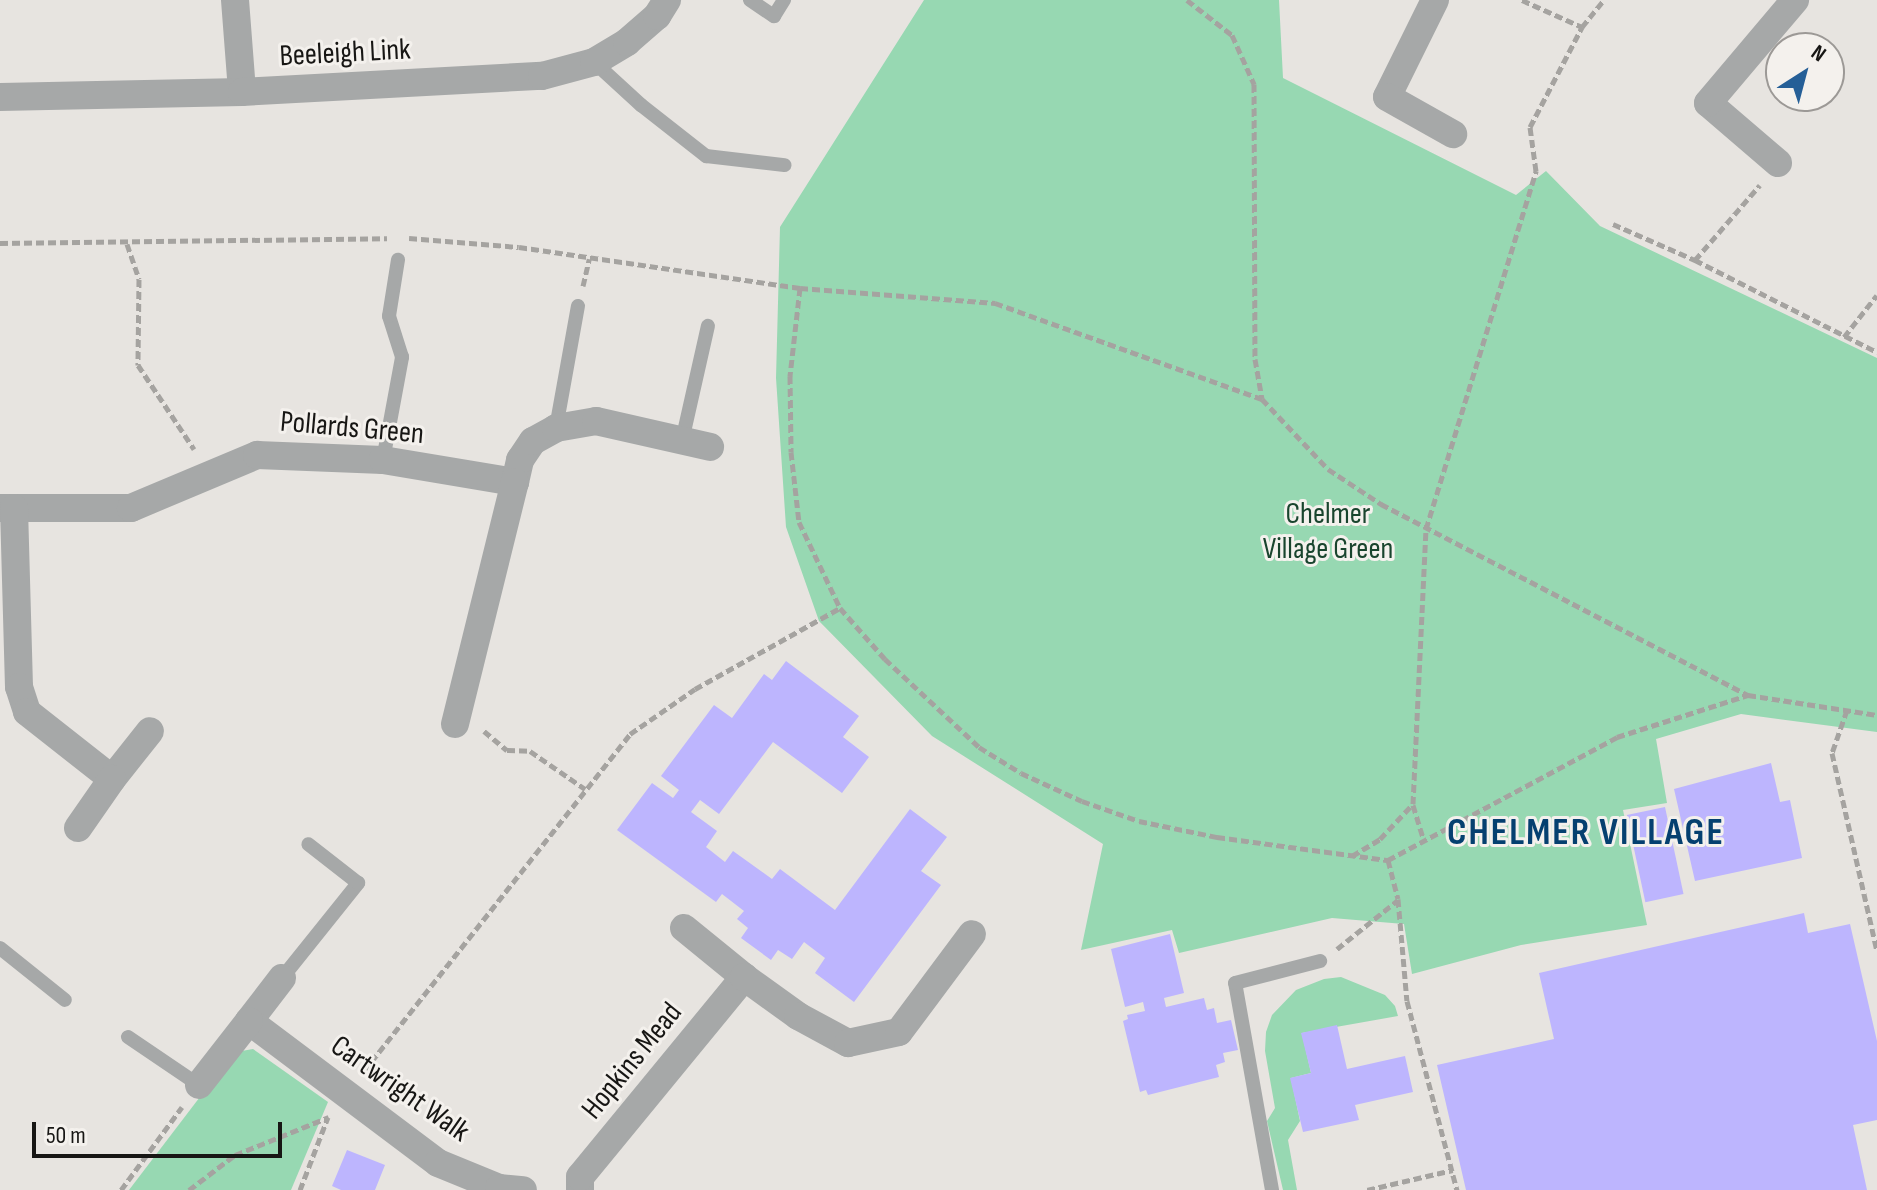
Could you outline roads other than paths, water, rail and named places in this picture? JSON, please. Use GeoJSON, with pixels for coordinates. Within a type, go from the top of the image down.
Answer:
{"type":"FeatureCollection","features":[{"type":"Feature","properties":{"kind":"street"},"geometry":{"type":"LineString","coordinates":[[235,0],[242,92]]}},
{"type":"Feature","properties":{"kind":"street","name":"Beeleigh Link"},"geometry":{"type":"LineString","coordinates":[[0,97],[242,92],[542,76],[594,62],[627,42],[657,16],[667,0]]}},
{"type":"Feature","properties":{"kind":"street"},"geometry":{"type":"LineString","coordinates":[[1435,0],[1387,97],[1453,134]]}},
{"type":"Feature","properties":{"kind":"street"},"geometry":{"type":"LineString","coordinates":[[1778,163],[1708,103],[1795,0]]}},
{"type":"Feature","properties":{"kind":"street"},"geometry":{"type":"LineString","coordinates":[[455,724],[520,460],[533,441],[556,428],[596,421],[710,447]]}},
{"type":"Feature","properties":{"kind":"street","name":"Pollards Green"},"geometry":{"type":"LineString","coordinates":[[7,508],[131,508],[257,455],[383,460],[515,482]]}},
{"type":"Feature","properties":{"kind":"street"},"geometry":{"type":"LineString","coordinates":[[7,508],[19,687],[27,712],[112,779]]}},
{"type":"Feature","properties":{"kind":"street"},"geometry":{"type":"LineString","coordinates":[[78,828],[150,731]]}},
{"type":"Feature","properties":{"kind":"street"},"geometry":{"type":"LineString","coordinates":[[684,928],[798,1016],[848,1043],[899,1032],[972,934]]}},
{"type":"Feature","properties":{"kind":"street","name":"Hopkins Mead"},"geometry":{"type":"LineString","coordinates":[[580,1190],[580,1177],[744,977]]}},
{"type":"Feature","properties":{"kind":"street"},"geometry":{"type":"LineString","coordinates":[[199,1085],[282,978]]}},
{"type":"Feature","properties":{"kind":"street","name":"Cartwright Walk"},"geometry":{"type":"LineString","coordinates":[[249,1021],[337,1106],[438,1163],[499,1188],[523,1190]]}},
{"type":"Feature","properties":{"kind":"lane"},"geometry":{"type":"LineString","coordinates":[[750,0],[774,16],[784,0]]}},
{"type":"Feature","properties":{"kind":"lane"},"geometry":{"type":"LineString","coordinates":[[594,62],[706,156],[784,165]]}},
{"type":"Feature","properties":{"kind":"lane"},"geometry":{"type":"LineString","coordinates":[[383,460],[402,357],[389,316],[398,260]]}},
{"type":"Feature","properties":{"kind":"lane"},"geometry":{"type":"LineString","coordinates":[[556,428],[578,306]]}},
{"type":"Feature","properties":{"kind":"lane"},"geometry":{"type":"LineString","coordinates":[[682,441],[708,326]]}},
{"type":"Feature","properties":{"kind":"lane"},"geometry":{"type":"LineString","coordinates":[[282,978],[358,883],[308,844]]}},
{"type":"Feature","properties":{"kind":"lane"},"geometry":{"type":"LineString","coordinates":[[0,948],[65,1000]]}},
{"type":"Feature","properties":{"kind":"lane"},"geometry":{"type":"LineString","coordinates":[[1272,1190],[1235,983],[1320,961]]}},
{"type":"Feature","properties":{"kind":"lane"},"geometry":{"type":"LineString","coordinates":[[128,1037],[199,1085]]}},
{"type":"Feature","properties":{"kind":"district","name":"CHELMER VILLAGE"},"geometry":{"type":"Point","coordinates":[1586,833]}},
{"type":"Feature","properties":{"kind":"park label","name":"Chelmer Village Green"},"geometry":{"type":"Point","coordinates":[1328,531]}}]}
